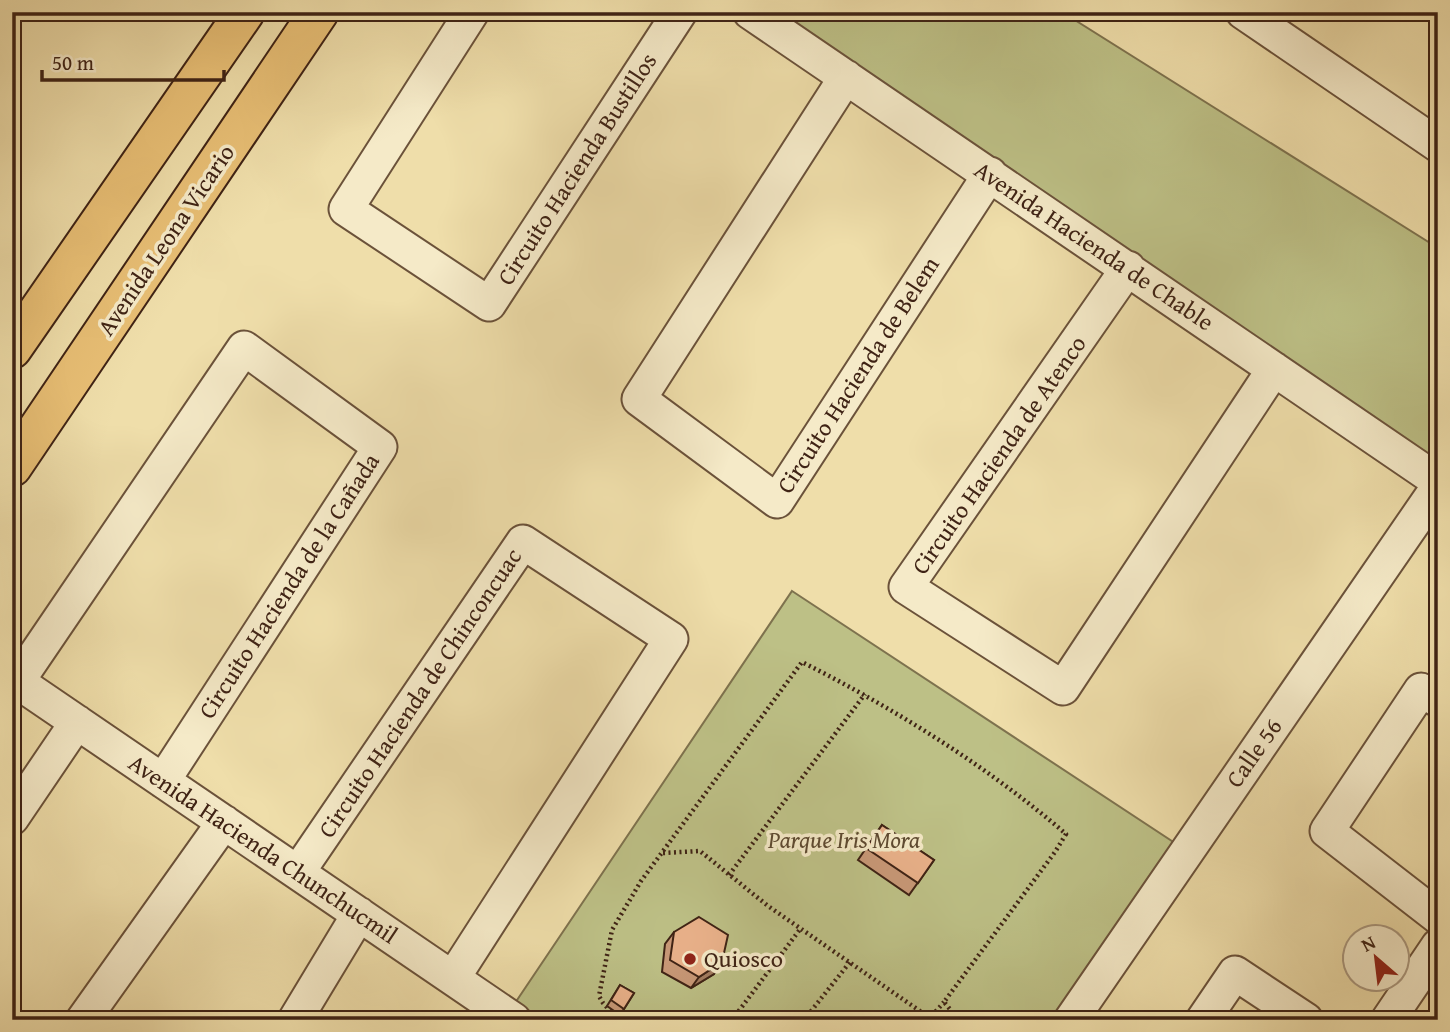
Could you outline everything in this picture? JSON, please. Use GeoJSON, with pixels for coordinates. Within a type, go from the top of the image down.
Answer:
{"type":"FeatureCollection","features":[{"type":"Feature","properties":{"kind":"main road"},"geometry":{"type":"LineString","coordinates":[[12,349],[245,12]]}},
{"type":"Feature","properties":{"kind":"main road","name":"Avenida Leona Vicario"},"geometry":{"type":"LineString","coordinates":[[12,467],[319,12]]}},
{"type":"Feature","properties":{"kind":"street","name":"Circuito Hacienda Bustillos"},"geometry":{"type":"LineString","coordinates":[[472,12],[346,209],[489,304],[680,12]]}},
{"type":"Feature","properties":{"kind":"street","name":"Avenida Hacienda de Chable"},"geometry":{"type":"LineString","coordinates":[[750,12],[1438,481]]}},
{"type":"Feature","properties":{"kind":"street"},"geometry":{"type":"LineString","coordinates":[[1243,12],[1438,145]]}},
{"type":"Feature","properties":{"kind":"street","name":"Circuito Hacienda de Belem"},"geometry":{"type":"LineString","coordinates":[[846,77],[639,399],[777,501],[990,174]]}},
{"type":"Feature","properties":{"kind":"street","name":"Circuito Hacienda de Atenco"},"geometry":{"type":"LineString","coordinates":[[1128,268],[906,587],[1063,688],[1274,369]]}},
{"type":"Feature","properties":{"kind":"street","name":"Circuito Hacienda de la Cañada"},"geometry":{"type":"LineString","coordinates":[[15,680],[244,348],[380,447],[163,781]]}},
{"type":"Feature","properties":{"kind":"street","name":"Calle 56"},"geometry":{"type":"LineString","coordinates":[[1071,1020],[1438,487]]}},
{"type":"Feature","properties":{"kind":"street","name":"Circuito Hacienda de Chinconcuac"},"geometry":{"type":"LineString","coordinates":[[298,872],[523,542],[671,639],[453,978]]}},
{"type":"Feature","properties":{"kind":"street","name":"Avenida Hacienda Chunchucmil"},"geometry":{"type":"LineString","coordinates":[[15,680],[514,1020]]}},
{"type":"Feature","properties":{"kind":"street"},"geometry":{"type":"LineString","coordinates":[[1438,700],[1420,690],[1327,831],[1438,917]]}},
{"type":"Feature","properties":{"kind":"street"},"geometry":{"type":"LineString","coordinates":[[12,818],[77,722]]}},
{"type":"Feature","properties":{"kind":"street"},"geometry":{"type":"LineString","coordinates":[[83,1020],[224,822]]}},
{"type":"Feature","properties":{"kind":"street"},"geometry":{"type":"LineString","coordinates":[[295,1020],[359,914]]}},
{"type":"Feature","properties":{"kind":"street"},"geometry":{"type":"LineString","coordinates":[[1388,1020],[1438,946]]}},
{"type":"Feature","properties":{"kind":"street"},"geometry":{"type":"LineString","coordinates":[[1203,1020],[1235,973],[1306,1020]]}},
{"type":"Feature","properties":{"kind":"path"},"geometry":{"type":"LineString","coordinates":[[618,1020],[599,996],[612,930],[641,881],[802,663],[865,694],[1026,800],[1066,834],[930,1018],[768,906],[700,851],[662,853]]}},
{"type":"Feature","properties":{"kind":"path"},"geometry":{"type":"LineString","coordinates":[[729,875],[865,694]]}},
{"type":"Feature","properties":{"kind":"path"},"geometry":{"type":"LineString","coordinates":[[732,1020],[801,928]]}},
{"type":"Feature","properties":{"kind":"path"},"geometry":{"type":"LineString","coordinates":[[804,1020],[850,962]]}},
{"type":"Feature","properties":{"kind":"path"},"geometry":{"type":"LineString","coordinates":[[944,1002],[959,1020]]}},
{"type":"Feature","properties":{"kind":"green space"},"geometry":{"type":"Polygon","coordinates":[[[766,12],[1062,12],[1438,248],[1438,466],[766,12]]]}},
{"type":"Feature","properties":{"kind":"green space","name":"Parque Iris Mora"},"geometry":{"type":"Polygon","coordinates":[[[792,591],[1187,851],[1071,1020],[515,1020],[507,1015],[792,591]]]}},
{"type":"Feature","properties":{"kind":"building"},"geometry":{"type":"Polygon","coordinates":[[[882,825],[934,860],[918,883],[866,848],[882,825]]]}},
{"type":"Feature","properties":{"kind":"building","name":"Quiosco"},"geometry":{"type":"Polygon","coordinates":[[[699,917],[728,935],[722,962],[699,977],[670,960],[674,932],[699,917]]]}},
{"type":"Feature","properties":{"kind":"building"},"geometry":{"type":"Polygon","coordinates":[[[620,985],[634,993],[624,1009],[611,1000],[620,985]]]}},
{"type":"Feature","properties":{"kind":"place","name":"Quiosco"},"geometry":{"type":"Point","coordinates":[690,959]}}]}
